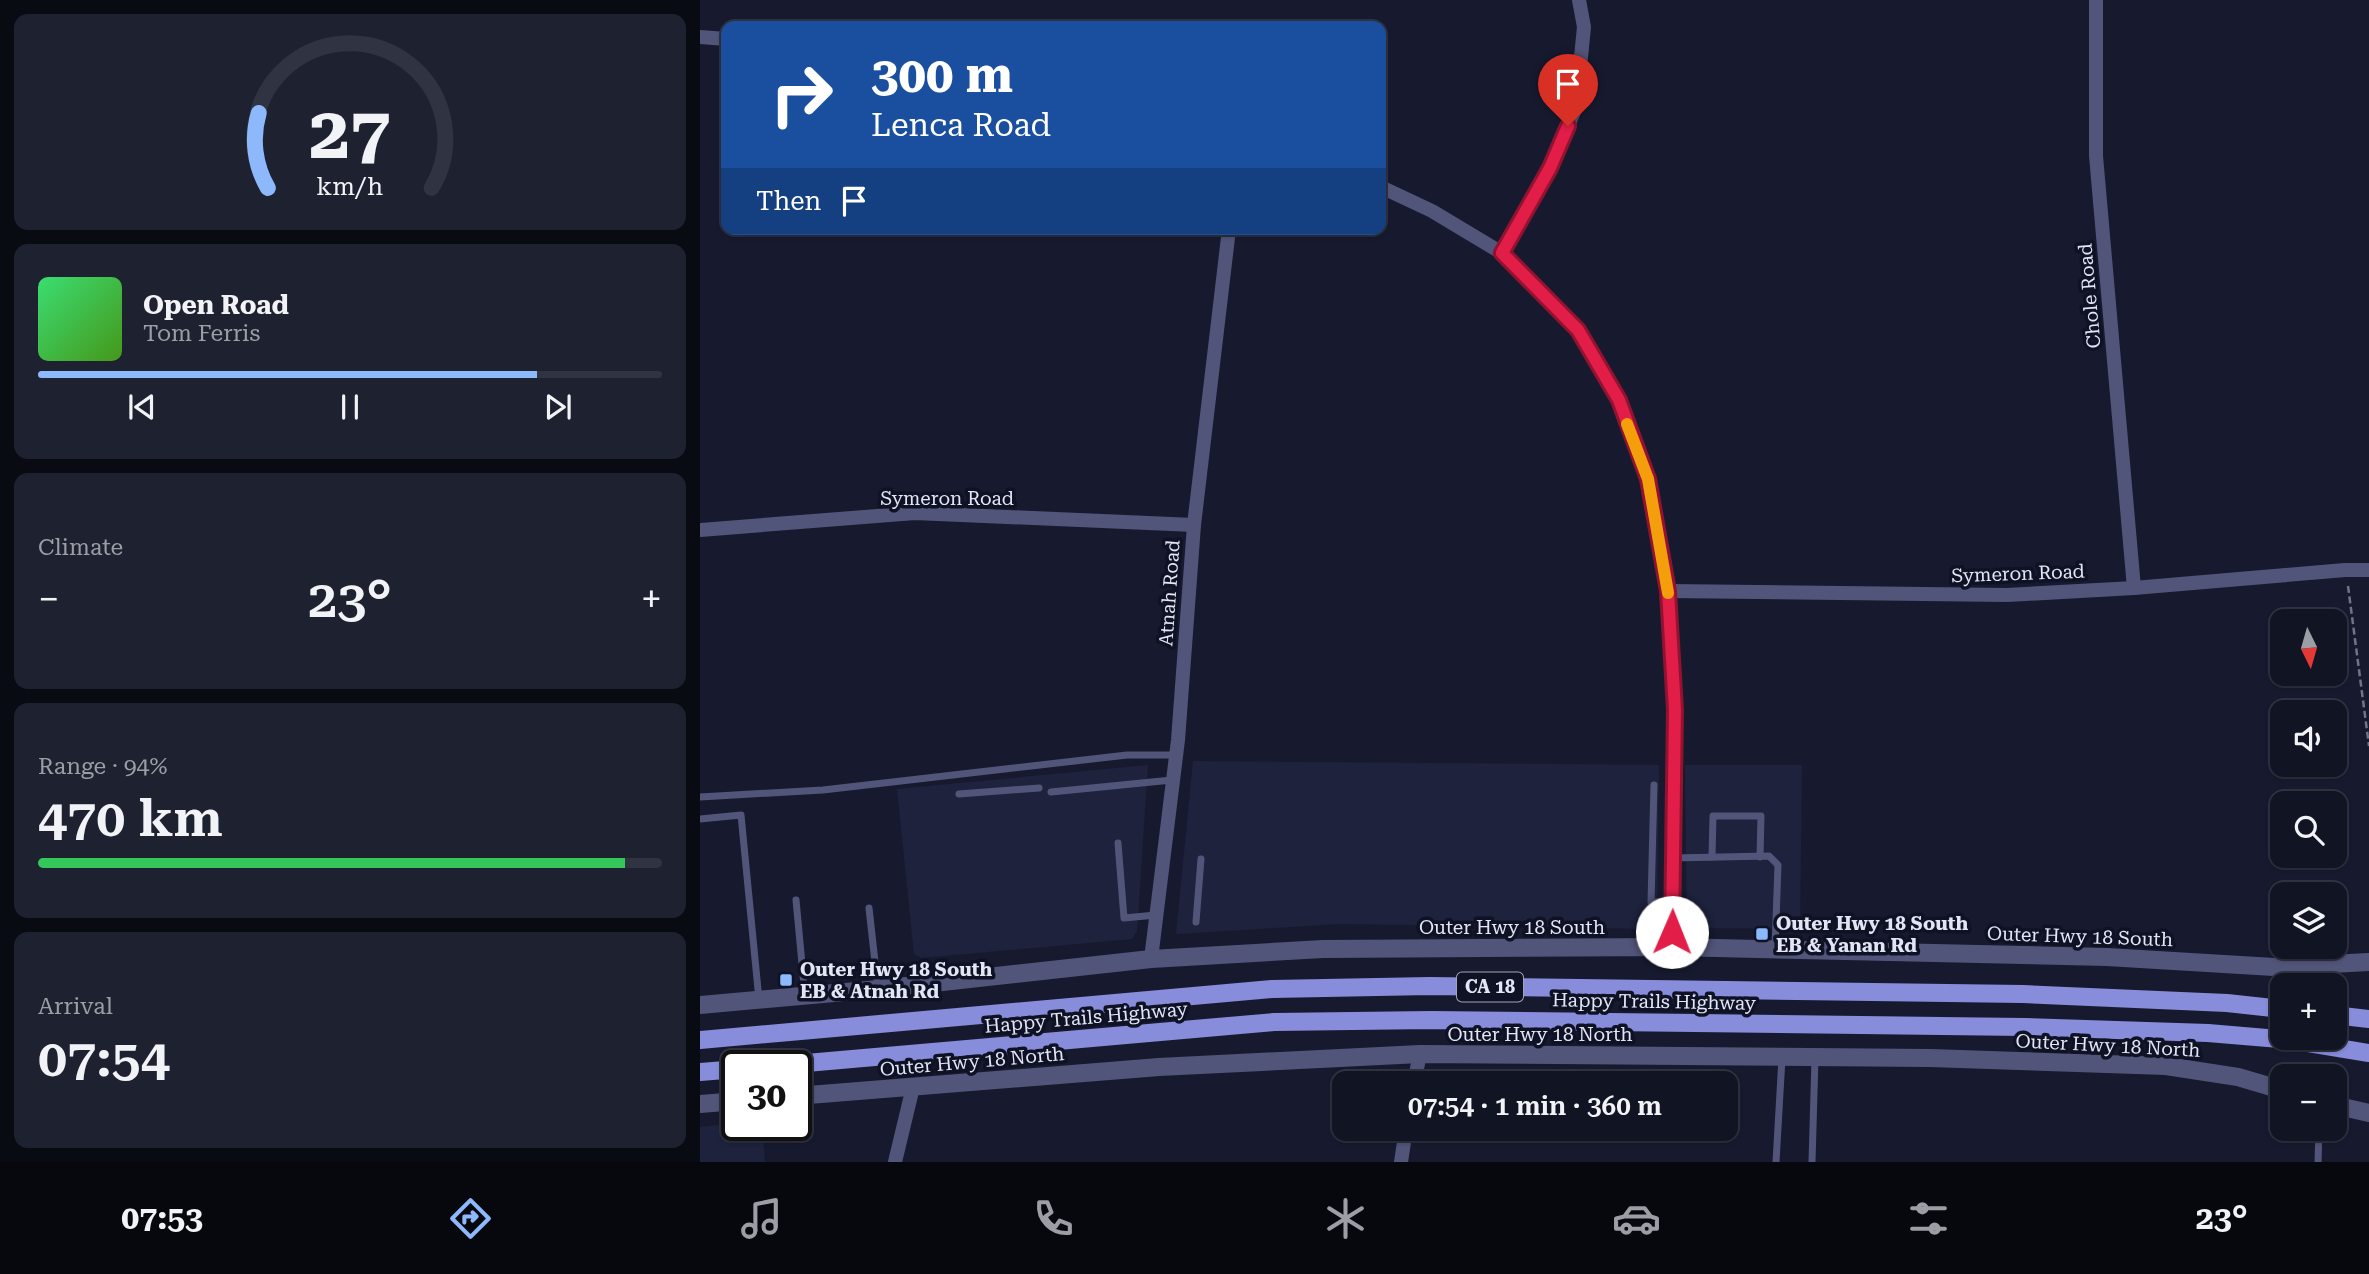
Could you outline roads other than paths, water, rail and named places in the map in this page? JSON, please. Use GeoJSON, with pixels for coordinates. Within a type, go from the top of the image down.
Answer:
{"type":"FeatureCollection","features":[{"type":"Feature","properties":{"kind":"main road","name":"Happy Trails Highway"},"geometry":{"type":"LineString","coordinates":[[700,1040],[1272,989],[1430,986],[2023,994],[2227,1003],[2270,1008]]}},
{"type":"Feature","properties":{"kind":"main road"},"geometry":{"type":"LineString","coordinates":[[2347,1016],[2369,1019]]}},
{"type":"Feature","properties":{"kind":"main road","name":"Happy Trails Highway"},"geometry":{"type":"LineString","coordinates":[[812,1062],[1274,1021],[1431,1020],[2063,1028],[2290,1040],[2369,1054]]}},
{"type":"Feature","properties":{"kind":"main road"},"geometry":{"type":"LineString","coordinates":[[700,1072],[721,1070]]}},
{"type":"Feature","properties":{"kind":"street"},"geometry":{"type":"LineString","coordinates":[[1502,253],[1550,168],[1576,107],[1584,27],[1579,0]]}},
{"type":"Feature","properties":{"kind":"street","name":"Chole Road"},"geometry":{"type":"LineString","coordinates":[[2096,0],[2096,156],[2134,588]]}},
{"type":"Feature","properties":{"kind":"street"},"geometry":{"type":"LineString","coordinates":[[700,37],[721,39]]}},
{"type":"Feature","properties":{"kind":"street"},"geometry":{"type":"LineString","coordinates":[[1386,189],[1432,211],[1502,253],[1578,330],[1619,400],[1648,479],[1668,591],[1675,710],[1672,947]]}},
{"type":"Feature","properties":{"kind":"street","name":"Atnah Road"},"geometry":{"type":"LineString","coordinates":[[1151,959],[1176,755],[1194,525],[1228,235]]}},
{"type":"Feature","properties":{"kind":"street","name":"Symeron Road"},"geometry":{"type":"LineString","coordinates":[[700,530],[915,513],[1194,525]]}},
{"type":"Feature","properties":{"kind":"street","name":"Symeron Road"},"geometry":{"type":"LineString","coordinates":[[1668,591],[2007,595],[2369,570]]}},
{"type":"Feature","properties":{"kind":"street","name":"Outer Hwy 18 South"},"geometry":{"type":"LineString","coordinates":[[700,1004],[805,997],[1151,959],[1323,949],[1672,947],[2108,957],[2274,967],[2369,962]]}},
{"type":"Feature","properties":{"kind":"street"},"geometry":{"type":"LineString","coordinates":[[1417,1071],[1420,1054]]}},
{"type":"Feature","properties":{"kind":"street","name":"Outer Hwy 18 North"},"geometry":{"type":"LineString","coordinates":[[812,1095],[1158,1067],[1420,1054],[1815,1056],[2166,1066],[2238,1077],[2270,1086]]}},
{"type":"Feature","properties":{"kind":"street"},"geometry":{"type":"LineString","coordinates":[[895,1162],[913,1087]]}},
{"type":"Feature","properties":{"kind":"street"},"geometry":{"type":"LineString","coordinates":[[700,1104],[721,1102]]}},
{"type":"Feature","properties":{"kind":"street"},"geometry":{"type":"LineString","coordinates":[[2347,1108],[2369,1113]]}},
{"type":"Feature","properties":{"kind":"street"},"geometry":{"type":"LineString","coordinates":[[1401,1162],[1404,1141]]}},
{"type":"Feature","properties":{"kind":"lane"},"geometry":{"type":"LineString","coordinates":[[700,797],[822,790],[1127,755],[1176,755]]}},
{"type":"Feature","properties":{"kind":"lane"},"geometry":{"type":"LineString","coordinates":[[1051,792],[1173,779]]}},
{"type":"Feature","properties":{"kind":"lane"},"geometry":{"type":"LineString","coordinates":[[1654,785],[1651,902],[1672,902]]}},
{"type":"Feature","properties":{"kind":"lane"},"geometry":{"type":"LineString","coordinates":[[959,794],[1039,788]]}},
{"type":"Feature","properties":{"kind":"lane"},"geometry":{"type":"LineString","coordinates":[[700,819],[741,815],[759,1001]]}},
{"type":"Feature","properties":{"kind":"lane"},"geometry":{"type":"LineString","coordinates":[[1712,857],[1713,816],[1761,816],[1760,857]]}},
{"type":"Feature","properties":{"kind":"lane"},"geometry":{"type":"LineString","coordinates":[[1118,843],[1124,918],[1156,915]]}},
{"type":"Feature","properties":{"kind":"lane"},"geometry":{"type":"LineString","coordinates":[[1673,858],[1769,856],[1778,865],[1775,949]]}},
{"type":"Feature","properties":{"kind":"lane"},"geometry":{"type":"LineString","coordinates":[[1196,922],[1201,859]]}},
{"type":"Feature","properties":{"kind":"lane"},"geometry":{"type":"LineString","coordinates":[[796,900],[805,997]]}},
{"type":"Feature","properties":{"kind":"lane"},"geometry":{"type":"LineString","coordinates":[[869,908],[878,989]]}},
{"type":"Feature","properties":{"kind":"lane"},"geometry":{"type":"LineString","coordinates":[[1776,1162],[1782,1056]]}},
{"type":"Feature","properties":{"kind":"lane"},"geometry":{"type":"LineString","coordinates":[[1812,1162],[1815,1056]]}},
{"type":"Feature","properties":{"kind":"lane"},"geometry":{"type":"LineString","coordinates":[[2318,1162],[2319,1141]]}},
{"type":"Feature","properties":{"kind":"place","name":"Outer Hwy 18 South EB & Yanan Rd"},"geometry":{"type":"Point","coordinates":[1762,934]}},
{"type":"Feature","properties":{"kind":"place","name":"Outer Hwy 18 South EB & Atnah Rd"},"geometry":{"type":"Point","coordinates":[786,980]}}]}
